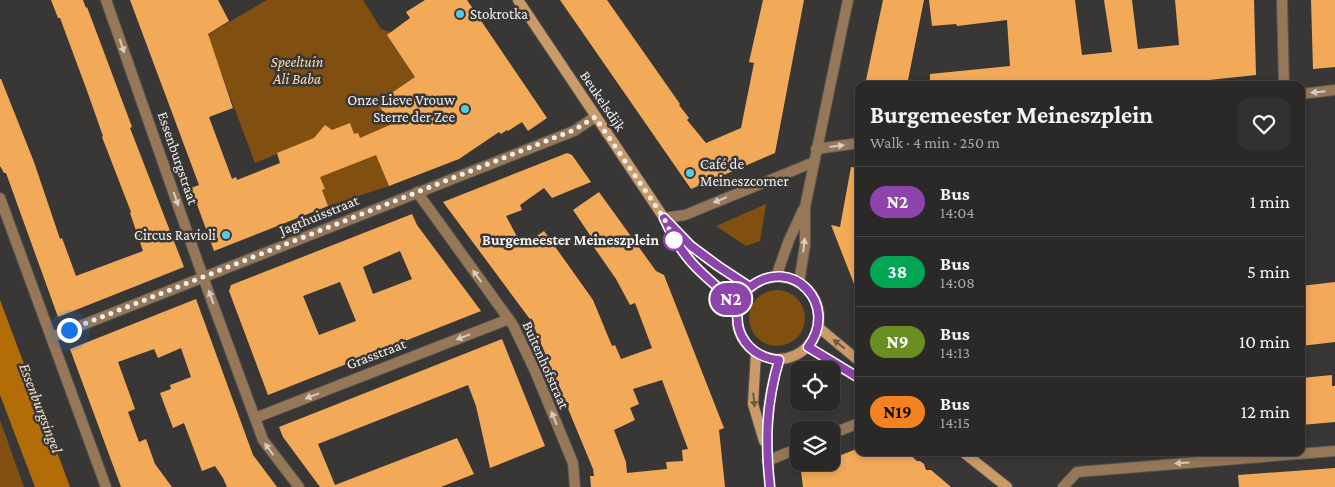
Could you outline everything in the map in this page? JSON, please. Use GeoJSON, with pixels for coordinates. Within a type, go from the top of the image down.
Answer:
{"type":"FeatureCollection","features":[{"type":"Feature","properties":{"kind":"main road","name":"Beukelsdijk"},"geometry":{"type":"LineString","coordinates":[[518,0],[664,218],[691,246],[750,287]]}},
{"type":"Feature","properties":{"kind":"main road","name":"Beukelsdijk"},"geometry":{"type":"LineString","coordinates":[[664,218],[674,240],[696,270],[739,305]]}},
{"type":"Feature","properties":{"kind":"main road"},"geometry":{"type":"LineString","coordinates":[[776,277],[788,278],[800,283],[812,294],[819,310],[818,328],[808,347],[794,356],[779,360],[766,358],[756,353],[745,342],[739,331],[737,318],[739,305],[745,293],[750,287],[761,281],[776,277]]}},
{"type":"Feature","properties":{"kind":"main road"},"geometry":{"type":"LineString","coordinates":[[818,328],[855,358]]}},
{"type":"Feature","properties":{"kind":"main road"},"geometry":{"type":"LineString","coordinates":[[808,347],[855,376]]}},
{"type":"Feature","properties":{"kind":"main road"},"geometry":{"type":"LineString","coordinates":[[756,353],[753,404],[766,446]]}},
{"type":"Feature","properties":{"kind":"main road"},"geometry":{"type":"LineString","coordinates":[[770,487],[766,446],[769,397],[779,360]]}},
{"type":"Feature","properties":{"kind":"main road"},"geometry":{"type":"LineString","coordinates":[[968,456],[1007,487]]}},
{"type":"Feature","properties":{"kind":"street","name":"Essenburgstraat"},"geometry":{"type":"LineString","coordinates":[[106,0],[255,418],[267,446],[299,487]]}},
{"type":"Feature","properties":{"kind":"street"},"geometry":{"type":"LineString","coordinates":[[800,283],[805,245],[805,206],[848,0]]}},
{"type":"Feature","properties":{"kind":"street"},"geometry":{"type":"LineString","coordinates":[[1282,0],[1284,81]]}},
{"type":"Feature","properties":{"kind":"street"},"geometry":{"type":"LineString","coordinates":[[1305,94],[1335,90]]}},
{"type":"Feature","properties":{"kind":"street","name":"Jagthuisstraat"},"geometry":{"type":"LineString","coordinates":[[52,337],[574,130],[595,117]]}},
{"type":"Feature","properties":{"kind":"street"},"geometry":{"type":"LineString","coordinates":[[816,149],[855,144]]}},
{"type":"Feature","properties":{"kind":"street"},"geometry":{"type":"LineString","coordinates":[[664,218],[685,215],[814,162]]}},
{"type":"Feature","properties":{"kind":"street","name":"Buitenhofstraat"},"geometry":{"type":"LineString","coordinates":[[417,192],[513,325],[535,371],[573,463],[575,487]]}},
{"type":"Feature","properties":{"kind":"street"},"geometry":{"type":"LineString","coordinates":[[0,198],[106,487]]}},
{"type":"Feature","properties":{"kind":"street"},"geometry":{"type":"LineString","coordinates":[[776,277],[789,240],[805,206]]}},
{"type":"Feature","properties":{"kind":"street","name":"Grasstraat"},"geometry":{"type":"LineString","coordinates":[[255,418],[508,319]]}},
{"type":"Feature","properties":{"kind":"street"},"geometry":{"type":"LineString","coordinates":[[840,430],[855,425]]}},
{"type":"Feature","properties":{"kind":"street"},"geometry":{"type":"LineString","coordinates":[[767,460],[790,451]]}},
{"type":"Feature","properties":{"kind":"street"},"geometry":{"type":"LineString","coordinates":[[1305,453],[1335,451]]}},
{"type":"Feature","properties":{"kind":"street"},"geometry":{"type":"LineString","coordinates":[[1063,487],[1077,472],[1274,456]]}},
{"type":"Feature","properties":{"kind":"green space","name":"Speeltuin Ali Baba"},"geometry":{"type":"Polygon","coordinates":[[[267,0],[363,0],[381,29],[454,51],[402,127],[368,135],[389,186],[328,206],[322,190],[325,189],[306,142],[255,163],[207,35],[267,0]]]}},
{"type":"Feature","properties":{"kind":"green space"},"geometry":{"type":"Polygon","coordinates":[[[766,204],[760,241],[746,246],[716,226],[766,204]]]}},
{"type":"Feature","properties":{"kind":"green space"},"geometry":{"type":"Polygon","coordinates":[[[771,290],[783,290],[793,294],[801,302],[805,318],[801,334],[793,342],[783,346],[771,346],[761,342],[753,334],[749,324],[749,312],[753,302],[761,294],[771,290]]]}},
{"type":"Feature","properties":{"kind":"green space"},"geometry":{"type":"Polygon","coordinates":[[[0,420],[24,487],[0,487],[0,420]]]}},
{"type":"Feature","properties":{"kind":"shaded area"},"geometry":{"type":"Polygon","coordinates":[[[0,300],[70,487],[35,487],[0,395],[0,300]]]}},
{"type":"Feature","properties":{"kind":"building"},"geometry":{"type":"Polygon","coordinates":[[[51,0],[83,0],[87,7],[132,127],[130,128],[184,267],[58,317],[6,173],[4,173],[0,166],[0,79],[34,162],[60,239],[62,238],[76,276],[143,251],[131,212],[102,137],[86,88],[60,18],[58,18],[51,0]]]}},
{"type":"Feature","properties":{"kind":"building"},"geometry":{"type":"Polygon","coordinates":[[[130,0],[218,0],[229,21],[208,34],[233,108],[209,117],[232,179],[236,177],[237,180],[280,163],[277,153],[314,138],[325,125],[332,130],[350,123],[354,134],[358,133],[360,138],[392,124],[377,103],[415,77],[387,35],[410,18],[406,12],[425,0],[467,0],[547,118],[528,131],[522,122],[508,131],[501,134],[499,132],[459,159],[389,186],[376,155],[320,177],[325,189],[322,190],[328,206],[214,251],[191,188],[199,185],[130,0]]]}},
{"type":"Feature","properties":{"kind":"building"},"geometry":{"type":"Polygon","coordinates":[[[560,0],[607,0],[680,104],[689,118],[687,120],[706,143],[741,128],[754,63],[749,62],[763,0],[804,0],[775,153],[691,189],[560,0]]]}},
{"type":"Feature","properties":{"kind":"building"},"geometry":{"type":"Polygon","coordinates":[[[883,0],[924,0],[908,81],[866,81],[883,0]]]}},
{"type":"Feature","properties":{"kind":"building"},"geometry":{"type":"Polygon","coordinates":[[[929,0],[1075,0],[1082,55],[1112,52],[1104,0],[1132,0],[1138,49],[1179,45],[1175,0],[1254,0],[1256,75],[1200,81],[930,81],[930,74],[1010,66],[1007,20],[957,26],[956,24],[932,26],[929,0]]]}},
{"type":"Feature","properties":{"kind":"building"},"geometry":{"type":"Polygon","coordinates":[[[1311,0],[1335,0],[1335,67],[1313,69],[1311,0]]]}},
{"type":"Feature","properties":{"kind":"building"},"geometry":{"type":"Polygon","coordinates":[[[567,153],[572,155],[591,182],[552,198],[544,188],[520,205],[522,210],[506,216],[522,246],[544,231],[593,300],[612,346],[615,345],[621,359],[652,348],[635,303],[630,305],[616,279],[591,243],[594,241],[573,210],[599,192],[656,271],[664,275],[724,428],[719,430],[725,487],[591,487],[590,476],[594,476],[593,469],[532,322],[443,202],[567,153]],[[662,380],[633,389],[639,404],[630,408],[635,420],[614,430],[626,462],[627,473],[667,469],[666,462],[683,461],[682,450],[688,449],[662,380]]]}},
{"type":"Feature","properties":{"kind":"building"},"geometry":{"type":"Polygon","coordinates":[[[851,167],[855,168],[855,286],[831,225],[840,227],[851,167]]]}},
{"type":"Feature","properties":{"kind":"building"},"geometry":{"type":"Polygon","coordinates":[[[412,214],[417,225],[481,311],[268,395],[229,291],[231,285],[412,214]],[[400,251],[363,267],[373,294],[412,279],[400,251]],[[340,282],[303,296],[319,335],[356,321],[340,282]]]}},
{"type":"Feature","properties":{"kind":"building"},"geometry":{"type":"Polygon","coordinates":[[[1335,282],[1335,342],[1305,346],[1305,286],[1335,282]]]}},
{"type":"Feature","properties":{"kind":"building"},"geometry":{"type":"Polygon","coordinates":[[[196,299],[253,455],[277,487],[227,487],[215,466],[202,471],[184,423],[173,428],[160,393],[171,389],[170,385],[191,377],[181,348],[158,358],[154,349],[118,362],[135,409],[128,412],[139,442],[146,439],[155,464],[172,487],[121,487],[70,349],[196,299]]]}},
{"type":"Feature","properties":{"kind":"building"},"geometry":{"type":"Polygon","coordinates":[[[502,339],[545,446],[490,468],[476,406],[468,385],[318,444],[335,485],[457,438],[474,474],[441,487],[320,487],[283,437],[279,427],[502,339]]]}},
{"type":"Feature","properties":{"kind":"building"},"geometry":{"type":"Polygon","coordinates":[[[1332,375],[1332,386],[1335,386],[1335,422],[1305,425],[1305,378],[1332,375]]]}},
{"type":"Feature","properties":{"kind":"building"},"geometry":{"type":"Polygon","coordinates":[[[855,450],[855,456],[911,456],[924,464],[926,470],[931,470],[951,487],[803,487],[801,471],[840,471],[840,455],[855,450]]]}},
{"type":"Feature","properties":{"kind":"building"},"geometry":{"type":"Polygon","coordinates":[[[1335,468],[1335,487],[1239,487],[1238,475],[1335,468]]]}},
{"type":"Feature","properties":{"kind":"bus line","name":"N2"},"geometry":{"type":"LineString","coordinates":[[770,487],[766,446],[769,397],[779,360],[760,355],[745,342],[741,337],[737,324],[739,305],[696,270],[674,240],[664,218],[691,246],[750,287],[771,277],[788,278],[800,283],[812,294],[819,310],[817,333],[808,347],[855,376]]}},
{"type":"Feature","properties":{"kind":"place","name":"Stokrotka"},"geometry":{"type":"Point","coordinates":[460,14]}},
{"type":"Feature","properties":{"kind":"place","name":"Onze Lieve Vrouw Sterre der Zee"},"geometry":{"type":"Point","coordinates":[465,109]}},
{"type":"Feature","properties":{"kind":"place","name":"Café de Meineszcorner"},"geometry":{"type":"Point","coordinates":[690,173]}},
{"type":"Feature","properties":{"kind":"place","name":"Circus Ravioli"},"geometry":{"type":"Point","coordinates":[226,235]}},
{"type":"Feature","properties":{"kind":"place","name":"Burgemeester Meineszplein"},"geometry":{"type":"Point","coordinates":[674,240]}},
{"type":"Feature","properties":{"kind":"route"},"geometry":{"type":"LineString","coordinates":[[69,330],[574,130],[595,117],[664,218],[674,240]]}},
{"type":"Feature","properties":{"kind":"water label","name":"Essenburgsingel"},"geometry":{"type":"Point","coordinates":[41,408]}}]}
